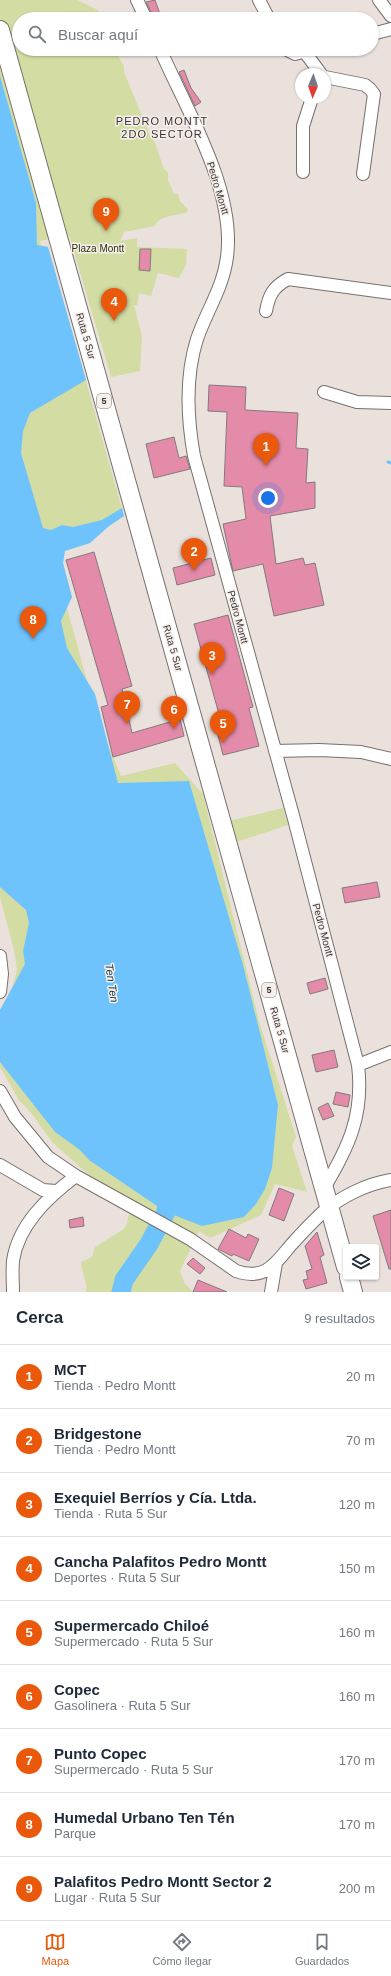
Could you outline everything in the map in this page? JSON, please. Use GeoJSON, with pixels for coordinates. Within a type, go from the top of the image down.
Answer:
{"type":"FeatureCollection","features":[{"type":"Feature","properties":{"kind":"highway","name":"Ruta 5 Sur"},"geometry":{"type":"LineString","coordinates":[[0,30],[343,1256]]}},
{"type":"Feature","properties":{"kind":"highway"},"geometry":{"type":"LineString","coordinates":[[350,1280],[353,1292]]}},
{"type":"Feature","properties":{"kind":"street"},"geometry":{"type":"LineString","coordinates":[[137,0],[143,12]]}},
{"type":"Feature","properties":{"kind":"street"},"geometry":{"type":"LineString","coordinates":[[259,0],[265,12]]}},
{"type":"Feature","properties":{"kind":"street"},"geometry":{"type":"LineString","coordinates":[[379,0],[391,16]]}},
{"type":"Feature","properties":{"kind":"street"},"geometry":{"type":"LineString","coordinates":[[379,32],[391,29]]}},
{"type":"Feature","properties":{"kind":"street","name":"Pedro Montt"},"geometry":{"type":"LineString","coordinates":[[163,56],[206,150],[220,189],[227,215],[228,242],[226,269],[217,296],[198,338],[189,386],[189,420],[196,462],[275,751],[358,1065],[360,1092],[357,1119],[348,1145],[324,1188]]}},
{"type":"Feature","properties":{"kind":"street"},"geometry":{"type":"LineString","coordinates":[[305,56],[316,68]]}},
{"type":"Feature","properties":{"kind":"street"},"geometry":{"type":"LineString","coordinates":[[331,78],[365,85],[374,94],[363,174]]}},
{"type":"Feature","properties":{"kind":"street"},"geometry":{"type":"LineString","coordinates":[[303,172],[303,126],[310,104]]}},
{"type":"Feature","properties":{"kind":"street"},"geometry":{"type":"LineString","coordinates":[[266,311],[268,298],[274,289],[288,279],[391,293]]}},
{"type":"Feature","properties":{"kind":"street"},"geometry":{"type":"LineString","coordinates":[[324,392],[357,402],[391,403]]}},
{"type":"Feature","properties":{"kind":"street"},"geometry":{"type":"LineString","coordinates":[[275,751],[320,750],[361,752],[391,759]]}},
{"type":"Feature","properties":{"kind":"street"},"geometry":{"type":"LineString","coordinates":[[0,956],[2,974],[0,992]]}},
{"type":"Feature","properties":{"kind":"street"},"geometry":{"type":"LineString","coordinates":[[358,1065],[391,1052]]}},
{"type":"Feature","properties":{"kind":"street"},"geometry":{"type":"LineString","coordinates":[[0,1091],[31,1139],[48,1157],[76,1176],[121,1202],[190,1239],[242,1274],[262,1273],[276,1263],[330,1207],[360,1189],[391,1180]]}},
{"type":"Feature","properties":{"kind":"street"},"geometry":{"type":"LineString","coordinates":[[0,1165],[43,1190],[56,1191]]}},
{"type":"Feature","properties":{"kind":"street"},"geometry":{"type":"LineString","coordinates":[[13,1292],[13,1260],[21,1236],[36,1212],[56,1191],[76,1176]]}},
{"type":"Feature","properties":{"kind":"street"},"geometry":{"type":"LineString","coordinates":[[271,1292],[276,1263]]}},
{"type":"Feature","properties":{"kind":"green space","name":"Plaza Montt"},"geometry":{"type":"Polygon","coordinates":[[[0,0],[77,0],[98,10],[99,12],[12,12],[12,56],[118,56],[124,66],[124,72],[151,138],[154,140],[164,169],[168,172],[168,180],[174,194],[178,194],[180,201],[188,209],[186,213],[168,216],[160,220],[155,226],[124,232],[120,241],[137,238],[137,247],[187,249],[186,265],[179,278],[158,273],[151,296],[139,293],[137,305],[134,305],[142,337],[140,371],[111,377],[69,235],[40,241],[41,246],[48,247],[124,516],[109,526],[90,543],[65,551],[63,563],[72,597],[67,608],[87,681],[95,694],[107,743],[121,776],[175,763],[203,794],[259,1021],[296,1137],[292,1146],[307,1192],[275,1184],[261,1215],[210,1238],[199,1231],[180,1271],[185,1284],[193,1292],[86,1292],[81,1262],[92,1257],[95,1247],[124,1229],[127,1224],[132,1199],[91,1177],[52,1142],[32,1114],[19,1100],[0,1067],[0,1010],[12,989],[17,969],[14,950],[0,897],[0,0]]]}},
{"type":"Feature","properties":{"kind":"green space"},"geometry":{"type":"Polygon","coordinates":[[[283,808],[288,825],[230,844],[225,822],[283,808]]]}},
{"type":"Feature","properties":{"kind":"water"},"geometry":{"type":"Polygon","coordinates":[[[0,76],[36,203],[37,245],[48,247],[86,380],[30,413],[23,431],[21,453],[43,528],[51,530],[62,525],[73,527],[102,520],[122,508],[124,516],[109,526],[90,543],[65,551],[63,563],[72,597],[61,621],[67,648],[95,694],[118,783],[189,781],[243,965],[278,1105],[272,1168],[265,1189],[256,1204],[244,1217],[202,1226],[166,1212],[89,1160],[80,1150],[55,1132],[0,1062],[0,1010],[25,964],[23,951],[29,923],[26,910],[0,887],[0,76]]]}},
{"type":"Feature","properties":{"kind":"building"},"geometry":{"type":"Polygon","coordinates":[[[155,0],[159,12],[151,12],[146,2],[155,0]]]}},
{"type":"Feature","properties":{"kind":"building"},"geometry":{"type":"Polygon","coordinates":[[[184,70],[191,88],[201,102],[195,106],[179,72],[184,70]]]}},
{"type":"Feature","properties":{"kind":"building"},"geometry":{"type":"Polygon","coordinates":[[[140,249],[151,249],[150,271],[139,270],[140,249]]]}},
{"type":"Feature","properties":{"kind":"building"},"geometry":{"type":"Polygon","coordinates":[[[209,385],[246,387],[245,410],[298,413],[296,448],[308,449],[306,483],[315,482],[315,508],[270,516],[276,564],[303,558],[305,565],[315,563],[324,605],[274,616],[263,564],[233,571],[223,524],[246,519],[242,487],[224,486],[227,412],[208,411],[209,385]]]}},
{"type":"Feature","properties":{"kind":"building"},"geometry":{"type":"Polygon","coordinates":[[[174,437],[179,458],[186,456],[190,469],[154,478],[146,444],[174,437]]]}},
{"type":"Feature","properties":{"kind":"building"},"geometry":{"type":"Polygon","coordinates":[[[94,552],[132,686],[122,689],[132,733],[180,719],[184,736],[113,757],[101,707],[108,705],[66,560],[94,552]]]}},
{"type":"Feature","properties":{"kind":"building"},"geometry":{"type":"Polygon","coordinates":[[[211,558],[215,575],[177,585],[173,568],[211,558]]]}},
{"type":"Feature","properties":{"kind":"building"},"geometry":{"type":"Polygon","coordinates":[[[228,615],[253,707],[249,708],[259,746],[223,755],[216,727],[222,725],[194,624],[228,615]]]}},
{"type":"Feature","properties":{"kind":"building"},"geometry":{"type":"Polygon","coordinates":[[[377,882],[380,897],[345,903],[342,888],[377,882]]]}},
{"type":"Feature","properties":{"kind":"building"},"geometry":{"type":"Polygon","coordinates":[[[325,978],[328,989],[310,994],[307,983],[325,978]]]}},
{"type":"Feature","properties":{"kind":"building"},"geometry":{"type":"Polygon","coordinates":[[[334,1050],[338,1067],[316,1072],[312,1055],[334,1050]]]}},
{"type":"Feature","properties":{"kind":"building"},"geometry":{"type":"Polygon","coordinates":[[[336,1092],[350,1095],[348,1107],[333,1104],[336,1092]]]}},
{"type":"Feature","properties":{"kind":"building"},"geometry":{"type":"Polygon","coordinates":[[[328,1103],[334,1116],[323,1120],[318,1108],[328,1103]]]}},
{"type":"Feature","properties":{"kind":"building"},"geometry":{"type":"Polygon","coordinates":[[[279,1188],[294,1194],[284,1221],[269,1215],[279,1188]]]}},
{"type":"Feature","properties":{"kind":"building"},"geometry":{"type":"Polygon","coordinates":[[[391,1210],[391,1269],[389,1269],[373,1216],[391,1210]]]}},
{"type":"Feature","properties":{"kind":"building"},"geometry":{"type":"Polygon","coordinates":[[[83,1217],[84,1226],[70,1228],[69,1220],[83,1217]]]}},
{"type":"Feature","properties":{"kind":"building"},"geometry":{"type":"Polygon","coordinates":[[[229,1229],[246,1238],[248,1234],[259,1239],[249,1261],[233,1254],[232,1256],[218,1249],[229,1229]]]}},
{"type":"Feature","properties":{"kind":"building"},"geometry":{"type":"Polygon","coordinates":[[[317,1232],[324,1255],[320,1257],[327,1283],[306,1289],[303,1280],[308,1279],[306,1271],[312,1269],[305,1246],[317,1232]]]}},
{"type":"Feature","properties":{"kind":"building"},"geometry":{"type":"Polygon","coordinates":[[[193,1258],[205,1268],[200,1274],[187,1264],[193,1258]]]}},
{"type":"Feature","properties":{"kind":"building"},"geometry":{"type":"Polygon","coordinates":[[[198,1280],[227,1292],[193,1292],[198,1280]]]}},
{"type":"Feature","properties":{"kind":"waterway","name":"Ten Ten"},"geometry":{"type":"LineString","coordinates":[[121,1292],[124,1280],[149,1244],[166,1212],[169,1186]]}},
{"type":"Feature","properties":{"kind":"place","name":"Palafitos Pedro Montt Sector 2"},"geometry":{"type":"Point","coordinates":[106,231]}},
{"type":"Feature","properties":{"kind":"place","name":"Cancha Palafitos Pedro Montt"},"geometry":{"type":"Point","coordinates":[114,321]}},
{"type":"Feature","properties":{"kind":"place","name":"MCT"},"geometry":{"type":"Point","coordinates":[266,466]}},
{"type":"Feature","properties":{"kind":"place","name":"Bridgestone"},"geometry":{"type":"Point","coordinates":[194,571]}},
{"type":"Feature","properties":{"kind":"place","name":"Humedal Urbano Ten Tén"},"geometry":{"type":"Point","coordinates":[33,639]}},
{"type":"Feature","properties":{"kind":"place","name":"Exequiel Berríos y Cía. Ltda."},"geometry":{"type":"Point","coordinates":[212,675]}},
{"type":"Feature","properties":{"kind":"place","name":"Punto Copec"},"geometry":{"type":"Point","coordinates":[127,724]}},
{"type":"Feature","properties":{"kind":"place","name":"Copec"},"geometry":{"type":"Point","coordinates":[174,729]}},
{"type":"Feature","properties":{"kind":"place","name":"Supermercado Chiloé"},"geometry":{"type":"Point","coordinates":[223,743]}},
{"type":"Feature","properties":{"kind":"district","name":"PEDRO MONTT 2DO SECTOR"},"geometry":{"type":"Point","coordinates":[162,127]}}]}
